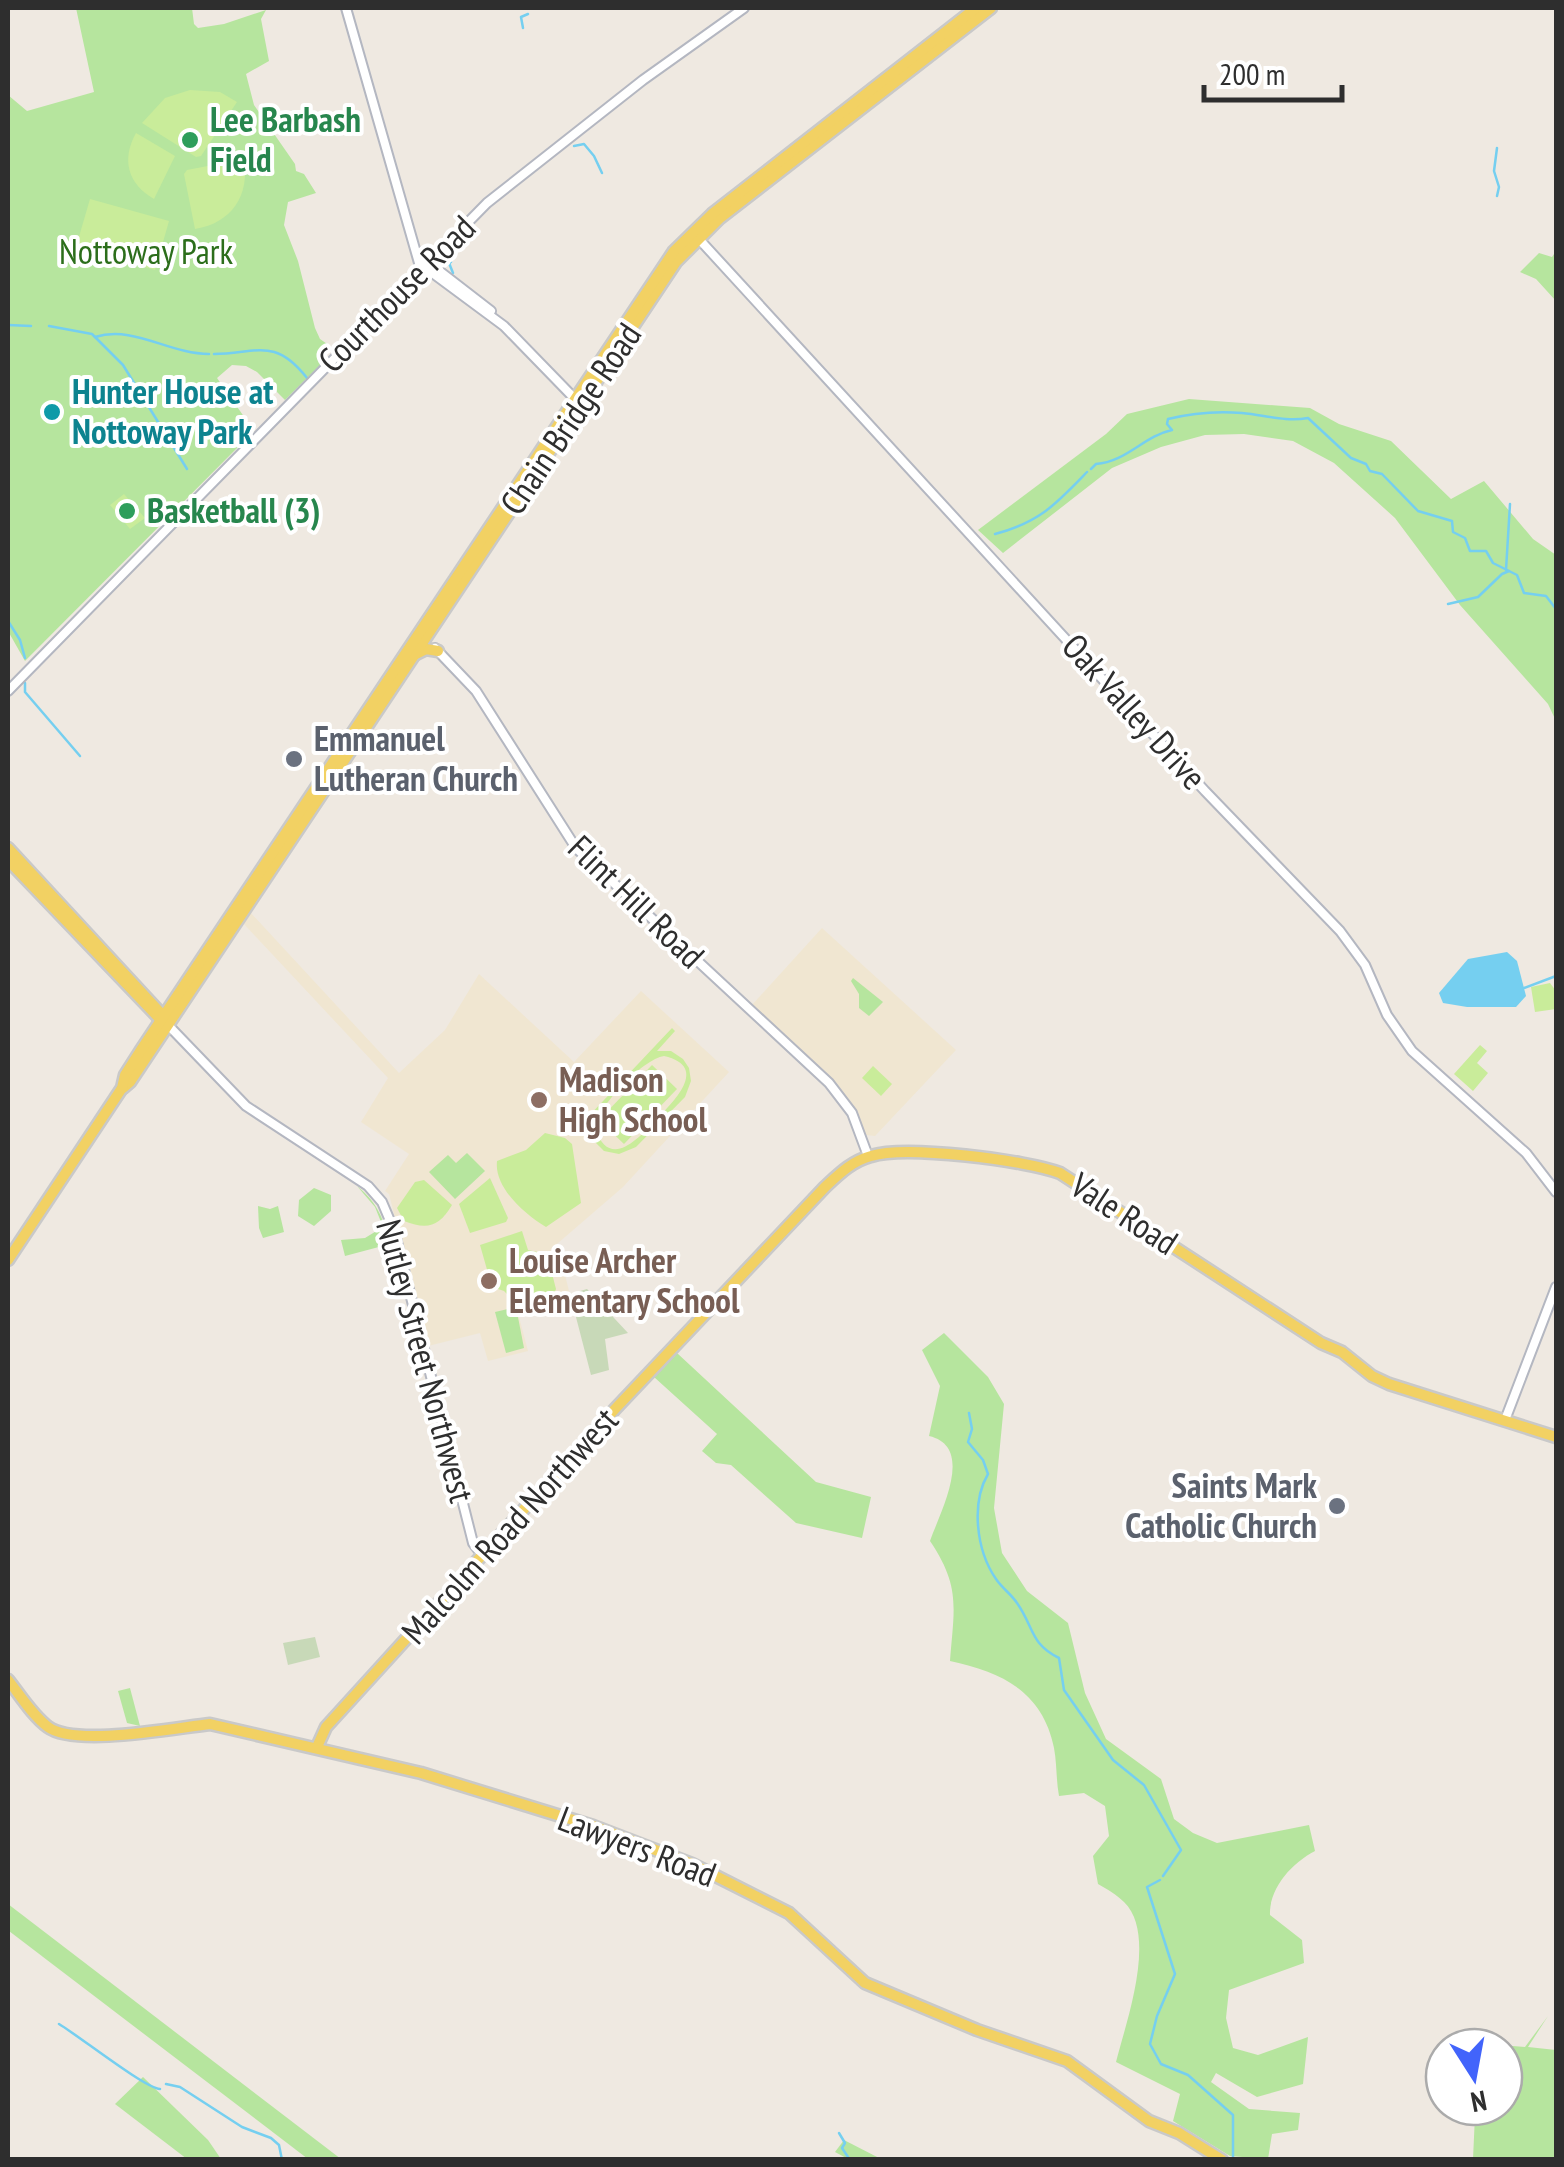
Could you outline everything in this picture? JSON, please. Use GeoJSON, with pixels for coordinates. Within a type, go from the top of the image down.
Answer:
{"type":"FeatureCollection","features":[{"type":"Feature","properties":{"kind":"main road","name":"Chain Bridge Road"},"geometry":{"type":"LineString","coordinates":[[240,912],[577,401],[656,274],[692,231],[976,8]]}},
{"type":"Feature","properties":{"kind":"main road","name":"Chain Bridge Road"},"geometry":{"type":"LineString","coordinates":[[577,401],[698,238],[991,8]]}},
{"type":"Feature","properties":{"kind":"main road","name":"Chain Bridge Road"},"geometry":{"type":"LineString","coordinates":[[240,912],[414,656],[421,636]]}},
{"type":"Feature","properties":{"kind":"main road"},"geometry":{"type":"LineString","coordinates":[[414,656],[426,649],[438,651]]}},
{"type":"Feature","properties":{"kind":"main road"},"geometry":{"type":"LineString","coordinates":[[8,848],[165,1020]]}},
{"type":"Feature","properties":{"kind":"main road"},"geometry":{"type":"LineString","coordinates":[[8,860],[165,1020]]}},
{"type":"Feature","properties":{"kind":"main road"},"geometry":{"type":"LineString","coordinates":[[8,1260],[122,1088],[127,1072],[240,912]]}},
{"type":"Feature","properties":{"kind":"main road","name":"Vale Road"},"geometry":{"type":"LineString","coordinates":[[868,1156],[905,1152],[1021,1164],[1060,1174],[1322,1344],[1342,1352],[1378,1379],[1556,1437]]}},
{"type":"Feature","properties":{"kind":"main road","name":"Malcolm Road Northwest"},"geometry":{"type":"LineString","coordinates":[[317,1747],[326,1728],[638,1385],[825,1186],[868,1156]]}},
{"type":"Feature","properties":{"kind":"main road"},"geometry":{"type":"LineString","coordinates":[[631,1372],[638,1376],[638,1385]]}},
{"type":"Feature","properties":{"kind":"main road","name":"Lawyers Road"},"geometry":{"type":"LineString","coordinates":[[8,1680],[46,1726],[64,1735],[86,1737],[210,1724],[443,1779],[593,1826],[692,1864],[788,1913],[865,1983],[976,2030],[1067,2061],[1149,2121],[1179,2132],[1222,2160]]}},
{"type":"Feature","properties":{"kind":"street"},"geometry":{"type":"LineString","coordinates":[[346,8],[423,269],[504,326]]}},
{"type":"Feature","properties":{"kind":"street","name":"Courthouse Road"},"geometry":{"type":"LineString","coordinates":[[8,692],[500,191],[643,80],[744,8]]}},
{"type":"Feature","properties":{"kind":"street","name":"Oak Valley Drive"},"geometry":{"type":"LineString","coordinates":[[698,238],[1205,791],[1340,931],[1365,966],[1403,1041],[1526,1152],[1556,1192]]}},
{"type":"Feature","properties":{"kind":"street"},"geometry":{"type":"LineString","coordinates":[[443,248],[436,268],[484,304],[577,401]]}},
{"type":"Feature","properties":{"kind":"street","name":"Flint Hill Road"},"geometry":{"type":"LineString","coordinates":[[421,636],[476,690],[576,848],[829,1083],[852,1113],[868,1156]]}},
{"type":"Feature","properties":{"kind":"street","name":"Nutley Street Northwest"},"geometry":{"type":"LineString","coordinates":[[165,1020],[246,1106],[368,1186],[382,1202],[394,1230],[473,1544],[482,1556]]}},
{"type":"Feature","properties":{"kind":"street"},"geometry":{"type":"LineString","coordinates":[[1505,1420],[1556,1287]]}},
{"type":"Feature","properties":{"kind":"shaded area","name":"Madison High School"},"geometry":{"type":"Polygon","coordinates":[[[250,912],[399,1073],[445,1030],[479,974],[574,1062],[641,991],[729,1072],[623,1187],[550,1250],[562,1263],[571,1299],[518,1313],[528,1351],[488,1361],[480,1333],[428,1346],[389,1194],[385,1191],[409,1154],[361,1122],[388,1078],[243,923],[250,912]]]}},
{"type":"Feature","properties":{"kind":"shaded area"},"geometry":{"type":"Polygon","coordinates":[[[822,928],[956,1050],[875,1136],[866,1135],[853,1107],[832,1080],[751,1006],[822,928]]]}},
{"type":"Feature","properties":{"kind":"green space","name":"Nottoway Park"},"geometry":{"type":"Polygon","coordinates":[[[76,8],[192,8],[198,28],[266,10],[261,19],[269,61],[246,74],[254,105],[296,171],[304,174],[316,193],[288,202],[284,225],[298,261],[315,328],[320,339],[330,346],[323,362],[285,400],[246,366],[232,365],[217,378],[254,431],[25,661],[8,631],[8,95],[27,111],[94,92],[76,8]]]}},
{"type":"Feature","properties":{"kind":"green space","name":"Lee Barbash Field"},"geometry":{"type":"Polygon","coordinates":[[[190,90],[220,92],[237,102],[201,156],[196,157],[142,123],[165,98],[190,90]]]}},
{"type":"Feature","properties":{"kind":"green space"},"geometry":{"type":"Polygon","coordinates":[[[136,133],[175,156],[154,199],[138,186],[130,170],[129,153],[136,133]]]}},
{"type":"Feature","properties":{"kind":"green space"},"geometry":{"type":"Polygon","coordinates":[[[244,159],[244,184],[236,205],[219,221],[195,229],[184,174],[187,170],[244,159]]]}},
{"type":"Feature","properties":{"kind":"green space"},"geometry":{"type":"Polygon","coordinates":[[[90,199],[169,221],[155,270],[76,247],[90,199]]]}},
{"type":"Feature","properties":{"kind":"green space"},"geometry":{"type":"Polygon","coordinates":[[[1556,251],[1556,301],[1536,279],[1520,272],[1539,253],[1552,257],[1556,251]]]}},
{"type":"Feature","properties":{"kind":"green space"},"geometry":{"type":"Polygon","coordinates":[[[1189,399],[1310,408],[1339,424],[1391,441],[1451,499],[1484,481],[1533,539],[1556,555],[1556,721],[1548,704],[1460,605],[1395,518],[1334,463],[1293,441],[1244,434],[1205,435],[1161,447],[1112,468],[1003,553],[978,530],[1127,414],[1189,399]]]}},
{"type":"Feature","properties":{"kind":"green space","name":"Basketball (3)"},"geometry":{"type":"Polygon","coordinates":[[[124,494],[145,518],[130,529],[110,505],[124,494]]]}},
{"type":"Feature","properties":{"kind":"green space"},"geometry":{"type":"Polygon","coordinates":[[[853,978],[883,1002],[869,1016],[859,1008],[853,978]]]}},
{"type":"Feature","properties":{"kind":"green space"},"geometry":{"type":"Polygon","coordinates":[[[1550,983],[1556,991],[1556,1009],[1535,1012],[1531,987],[1550,983]]]}},
{"type":"Feature","properties":{"kind":"green space"},"geometry":{"type":"Polygon","coordinates":[[[672,1028],[675,1031],[657,1051],[671,1051],[689,1068],[691,1081],[685,1097],[636,1147],[619,1154],[604,1151],[595,1142],[587,1118],[672,1028]],[[664,1056],[633,1075],[598,1119],[595,1128],[601,1141],[615,1149],[624,1147],[648,1128],[684,1086],[685,1068],[664,1056]]]}},
{"type":"Feature","properties":{"kind":"green space"},"geometry":{"type":"Polygon","coordinates":[[[1480,1045],[1487,1051],[1477,1063],[1488,1073],[1473,1091],[1454,1074],[1480,1045]]]}},
{"type":"Feature","properties":{"kind":"green space"},"geometry":{"type":"Polygon","coordinates":[[[652,1065],[677,1089],[624,1144],[599,1120],[652,1065]]]}},
{"type":"Feature","properties":{"kind":"green space"},"geometry":{"type":"Polygon","coordinates":[[[873,1066],[892,1084],[881,1096],[862,1078],[873,1066]]]}},
{"type":"Feature","properties":{"kind":"green space"},"geometry":{"type":"Polygon","coordinates":[[[545,1133],[572,1144],[581,1203],[546,1227],[520,1208],[497,1171],[497,1161],[526,1150],[545,1133]]]}},
{"type":"Feature","properties":{"kind":"green space"},"geometry":{"type":"Polygon","coordinates":[[[467,1153],[485,1171],[455,1199],[429,1172],[448,1155],[456,1163],[467,1153]]]}},
{"type":"Feature","properties":{"kind":"green space"},"geometry":{"type":"Polygon","coordinates":[[[490,1178],[508,1218],[470,1233],[459,1204],[490,1178]]]}},
{"type":"Feature","properties":{"kind":"green space"},"geometry":{"type":"Polygon","coordinates":[[[424,1180],[452,1205],[442,1218],[426,1226],[404,1221],[397,1208],[415,1182],[424,1180]]]}},
{"type":"Feature","properties":{"kind":"green space"},"geometry":{"type":"Polygon","coordinates":[[[357,1186],[370,1199],[379,1212],[390,1244],[345,1256],[341,1240],[365,1238],[383,1227],[375,1207],[357,1186]]]}},
{"type":"Feature","properties":{"kind":"green space"},"geometry":{"type":"Polygon","coordinates":[[[314,1188],[331,1195],[331,1211],[314,1226],[298,1216],[299,1200],[314,1188]]]}},
{"type":"Feature","properties":{"kind":"green space"},"geometry":{"type":"Polygon","coordinates":[[[258,1206],[278,1206],[284,1232],[263,1238],[258,1206]]]}},
{"type":"Feature","properties":{"kind":"green space"},"geometry":{"type":"Polygon","coordinates":[[[522,1231],[528,1250],[547,1254],[556,1289],[554,1294],[517,1304],[504,1291],[492,1287],[480,1245],[522,1231]]]}},
{"type":"Feature","properties":{"kind":"green space"},"geometry":{"type":"Polygon","coordinates":[[[587,1289],[628,1333],[605,1339],[609,1370],[591,1375],[570,1294],[587,1289]]]}},
{"type":"Feature","properties":{"kind":"green space"},"geometry":{"type":"Polygon","coordinates":[[[516,1307],[524,1348],[506,1353],[495,1312],[516,1307]]]}},
{"type":"Feature","properties":{"kind":"green space"},"geometry":{"type":"Polygon","coordinates":[[[944,1333],[988,1377],[1004,1404],[994,1508],[1002,1553],[1027,1591],[1068,1623],[1085,1693],[1106,1739],[1161,1779],[1174,1819],[1193,1833],[1217,1843],[1309,1825],[1315,1851],[1284,1877],[1273,1895],[1270,1915],[1302,1940],[1304,1963],[1229,1990],[1226,2018],[1233,2048],[1258,2055],[1308,2037],[1303,2084],[1257,2097],[1216,2073],[1211,2082],[1249,2109],[1300,2113],[1298,2130],[1272,2134],[1268,2159],[1230,2156],[1173,2121],[1180,2094],[1116,2062],[1139,1957],[1134,1917],[1124,1902],[1098,1884],[1093,1856],[1109,1836],[1105,1806],[1084,1793],[1059,1796],[1049,1729],[1030,1699],[987,1671],[950,1661],[954,1612],[951,1585],[930,1541],[953,1466],[943,1442],[929,1436],[940,1386],[922,1350],[944,1333]]]}},
{"type":"Feature","properties":{"kind":"green space"},"geometry":{"type":"Polygon","coordinates":[[[677,1353],[816,1482],[871,1497],[862,1538],[796,1523],[731,1465],[716,1463],[702,1451],[717,1434],[654,1377],[677,1353]]]}},
{"type":"Feature","properties":{"kind":"green space"},"geometry":{"type":"Polygon","coordinates":[[[315,1637],[320,1657],[288,1665],[283,1643],[315,1637]]]}},
{"type":"Feature","properties":{"kind":"green space"},"geometry":{"type":"Polygon","coordinates":[[[130,1688],[140,1726],[127,1723],[118,1691],[130,1688]]]}},
{"type":"Feature","properties":{"kind":"green space"},"geometry":{"type":"Polygon","coordinates":[[[8,1904],[341,2159],[308,2159],[9,1931],[8,1904]]]}},
{"type":"Feature","properties":{"kind":"green space"},"geometry":{"type":"Polygon","coordinates":[[[1548,2016],[1528,2047],[1556,2050],[1556,2159],[1473,2159],[1474,2127],[1524,2127],[1525,2047],[1548,2016]]]}},
{"type":"Feature","properties":{"kind":"green space"},"geometry":{"type":"Polygon","coordinates":[[[143,2077],[208,2140],[221,2159],[187,2159],[115,2104],[143,2077]]]}},
{"type":"Feature","properties":{"kind":"green space"},"geometry":{"type":"Polygon","coordinates":[[[844,2140],[881,2159],[848,2159],[835,2152],[844,2140]]]}},
{"type":"Feature","properties":{"kind":"water"},"geometry":{"type":"Polygon","coordinates":[[[1507,952],[1517,961],[1526,996],[1516,1007],[1443,1003],[1439,993],[1468,959],[1507,952]]]}},
{"type":"Feature","properties":{"kind":"waterway"},"geometry":{"type":"LineString","coordinates":[[523,28],[521,17],[528,14]]}},
{"type":"Feature","properties":{"kind":"waterway"},"geometry":{"type":"LineString","coordinates":[[574,146],[584,144],[602,173]]}},
{"type":"Feature","properties":{"kind":"waterway"},"geometry":{"type":"LineString","coordinates":[[1497,148],[1497,196]]}},
{"type":"Feature","properties":{"kind":"waterway"},"geometry":{"type":"LineString","coordinates":[[446,265],[451,262]]}},
{"type":"Feature","properties":{"kind":"waterway"},"geometry":{"type":"LineString","coordinates":[[449,263],[453,273]]}},
{"type":"Feature","properties":{"kind":"waterway"},"geometry":{"type":"LineString","coordinates":[[8,325],[31,326]]}},
{"type":"Feature","properties":{"kind":"waterway"},"geometry":{"type":"LineString","coordinates":[[49,326],[92,334],[123,365],[187,469]]}},
{"type":"Feature","properties":{"kind":"waterway"},"geometry":{"type":"LineString","coordinates":[[95,337],[138,337],[209,354]]}},
{"type":"Feature","properties":{"kind":"waterway"},"geometry":{"type":"LineString","coordinates":[[214,354],[274,352],[307,378]]}},
{"type":"Feature","properties":{"kind":"waterway"},"geometry":{"type":"LineString","coordinates":[[1091,469],[1172,430],[1168,419],[1224,412],[1308,418],[1351,458],[1382,474],[1418,511],[1452,521],[1453,532],[1465,538],[1470,551],[1486,551],[1493,563],[1517,575],[1524,593],[1546,596],[1556,609]]}},
{"type":"Feature","properties":{"kind":"waterway"},"geometry":{"type":"LineString","coordinates":[[995,534],[1046,511],[1087,472]]}},
{"type":"Feature","properties":{"kind":"waterway"},"geometry":{"type":"LineString","coordinates":[[1506,570],[1510,504]]}},
{"type":"Feature","properties":{"kind":"waterway"},"geometry":{"type":"LineString","coordinates":[[1448,604],[1478,597],[1509,571]]}},
{"type":"Feature","properties":{"kind":"waterway"},"geometry":{"type":"LineString","coordinates":[[8,621],[25,658]]}},
{"type":"Feature","properties":{"kind":"waterway"},"geometry":{"type":"LineString","coordinates":[[25,683],[25,692],[80,756]]}},
{"type":"Feature","properties":{"kind":"waterway"},"geometry":{"type":"LineString","coordinates":[[1524,988],[1556,976]]}},
{"type":"Feature","properties":{"kind":"waterway"},"geometry":{"type":"LineString","coordinates":[[969,1413],[972,1429],[968,1442],[983,1460],[988,1474],[979,1499],[978,1527],[989,1567],[1017,1603],[1037,1641],[1059,1658],[1064,1690],[1113,1760],[1144,1785],[1181,1850],[1163,1876]]}},
{"type":"Feature","properties":{"kind":"waterway"},"geometry":{"type":"LineString","coordinates":[[1160,1880],[1147,1887],[1175,1974],[1150,2044],[1161,2064],[1188,2075],[1233,2115],[1233,2160]]}},
{"type":"Feature","properties":{"kind":"waterway"},"geometry":{"type":"LineString","coordinates":[[59,2024],[127,2072],[160,2089]]}},
{"type":"Feature","properties":{"kind":"waterway"},"geometry":{"type":"LineString","coordinates":[[166,2084],[180,2087],[242,2127],[271,2138],[279,2145],[282,2160]]}},
{"type":"Feature","properties":{"kind":"waterway"},"geometry":{"type":"LineString","coordinates":[[839,2133],[850,2160]]}},
{"type":"Feature","properties":{"kind":"place","name":"Lee Barbash Field"},"geometry":{"type":"Point","coordinates":[190,140]}},
{"type":"Feature","properties":{"kind":"place","name":"Hunter House at Nottoway Park"},"geometry":{"type":"Point","coordinates":[52,412]}},
{"type":"Feature","properties":{"kind":"place","name":"Basketball (3)"},"geometry":{"type":"Point","coordinates":[127,511]}},
{"type":"Feature","properties":{"kind":"place","name":"Emmanuel Lutheran Church"},"geometry":{"type":"Point","coordinates":[294,759]}},
{"type":"Feature","properties":{"kind":"place","name":"Madison High School"},"geometry":{"type":"Point","coordinates":[539,1100]}},
{"type":"Feature","properties":{"kind":"place","name":"Louise Archer Elementary School"},"geometry":{"type":"Point","coordinates":[489,1281]}},
{"type":"Feature","properties":{"kind":"place","name":"Saints Mark Catholic Church"},"geometry":{"type":"Point","coordinates":[1337,1506]}}]}
